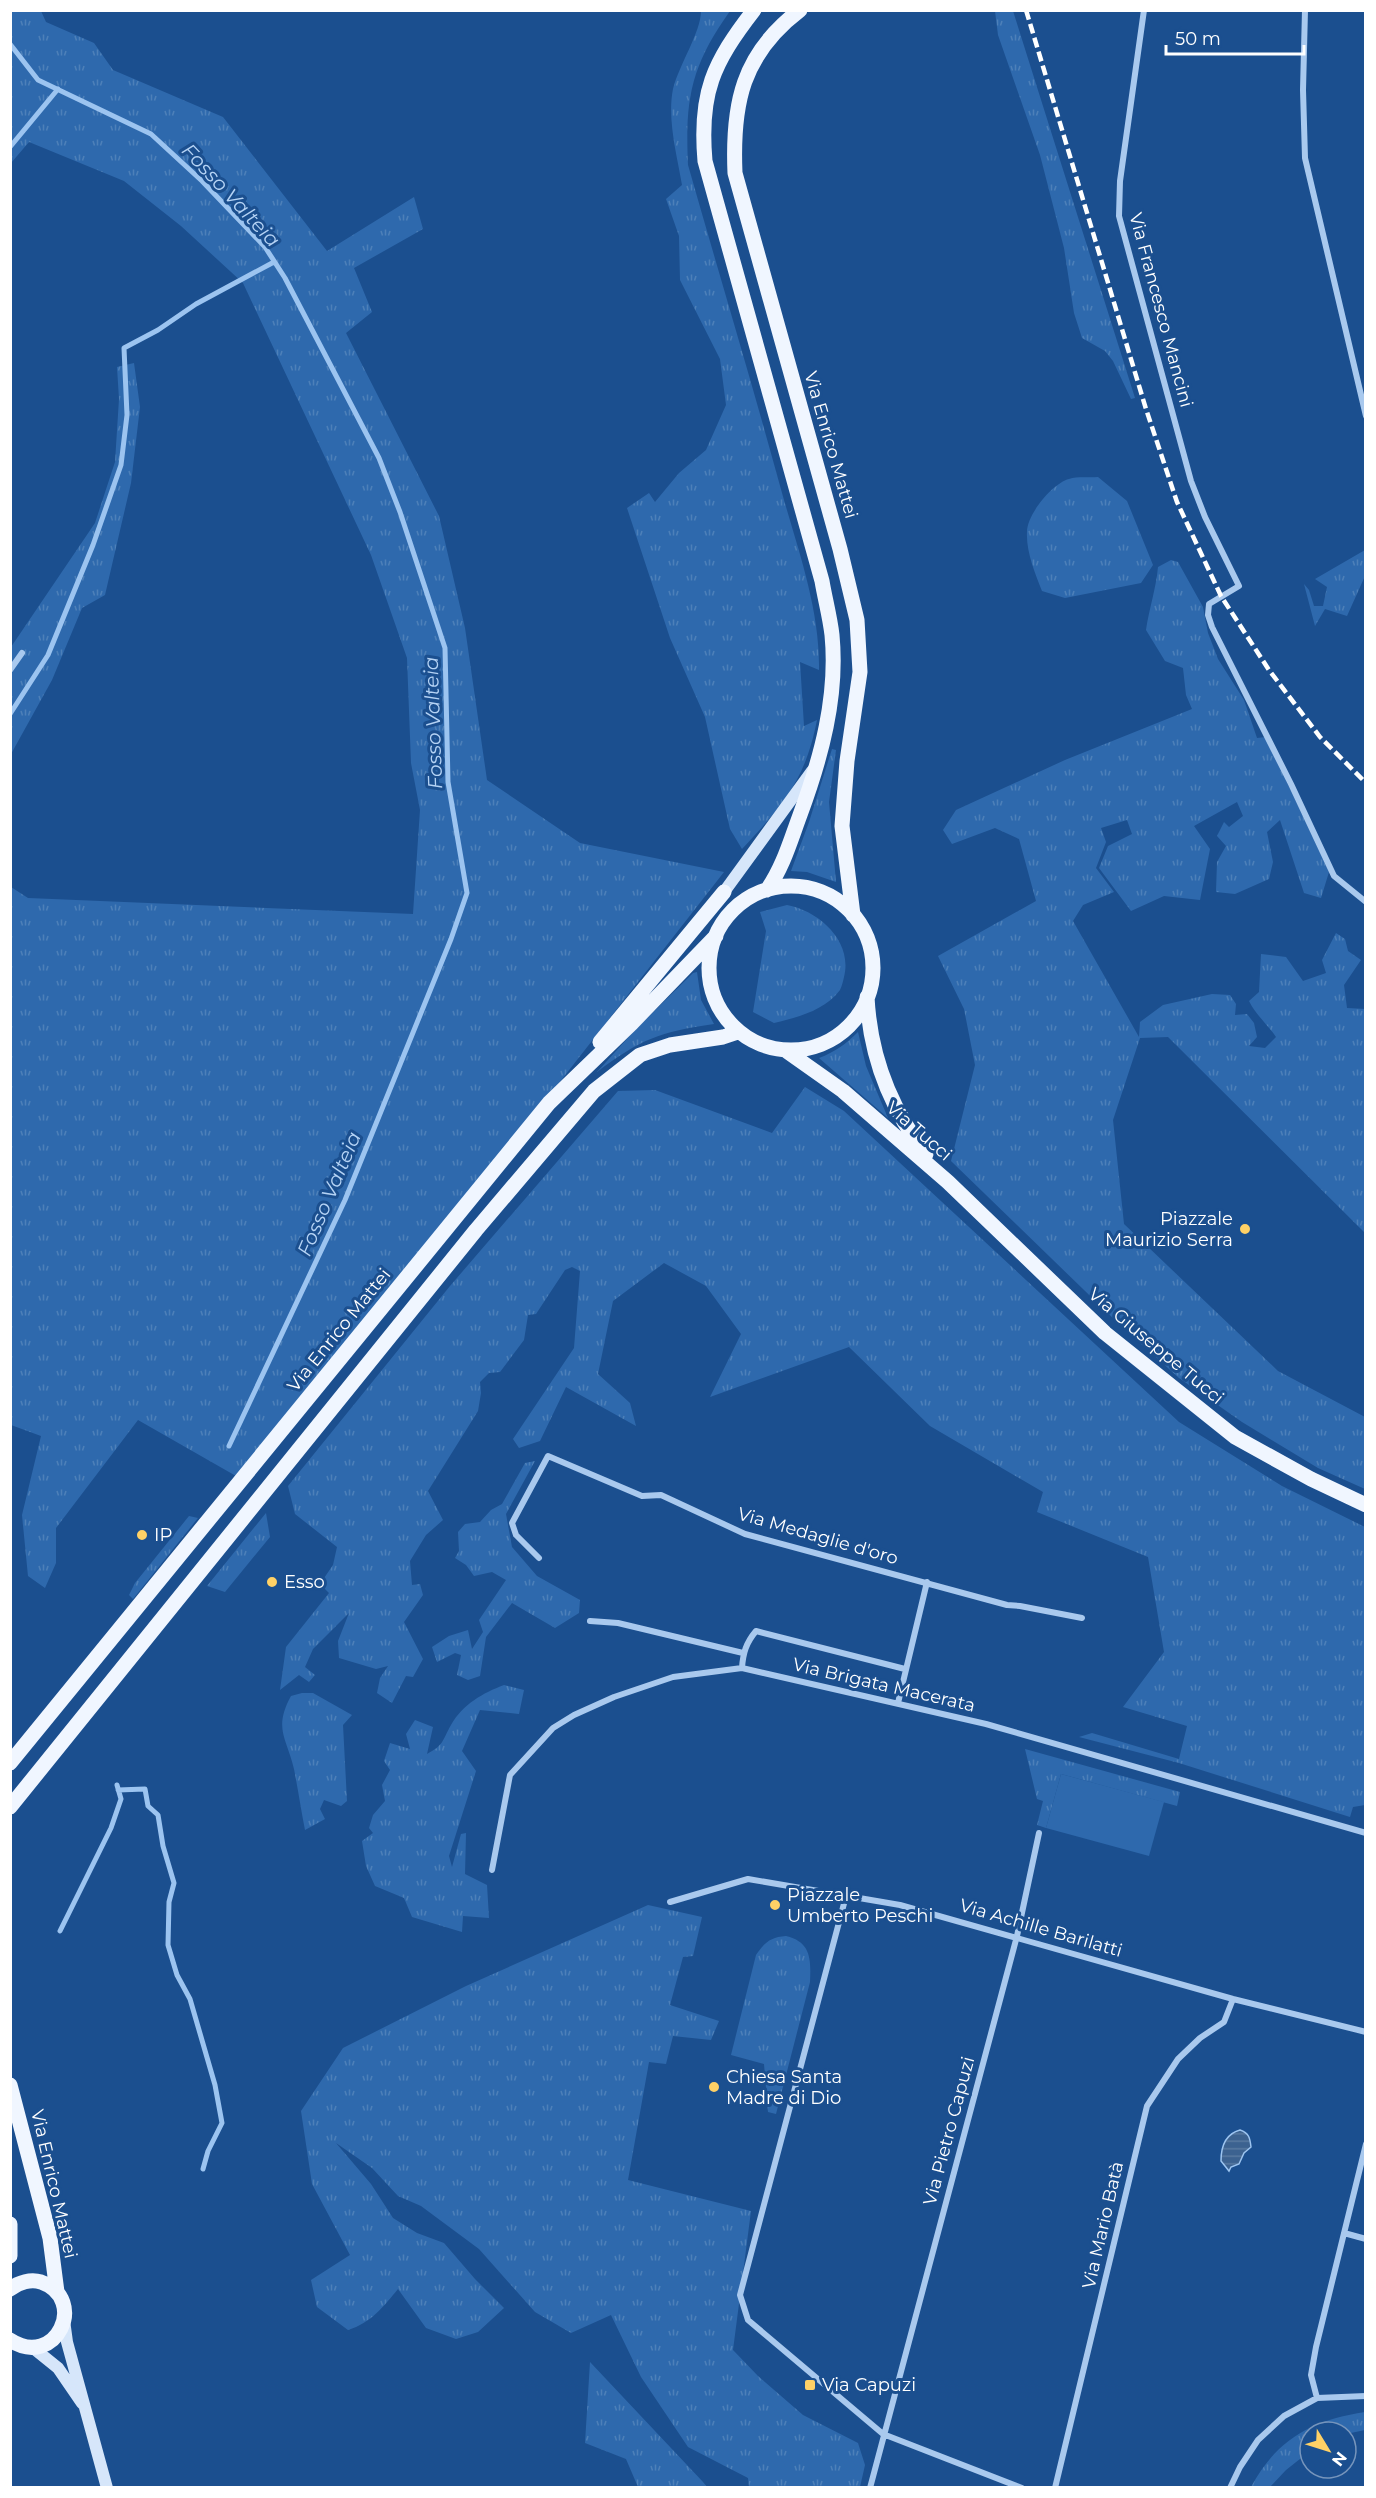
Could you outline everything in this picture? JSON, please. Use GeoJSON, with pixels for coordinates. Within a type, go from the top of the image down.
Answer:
{"type":"FeatureCollection","features":[{"type":"Feature","properties":{"kind":"main road"},"geometry":{"type":"LineString","coordinates":[[754,10],[732,39],[718,63],[703,112],[702,136],[705,161],[822,581],[832,635],[833,670],[828,722],[780,872],[761,892],[732,911],[716,936],[710,956],[711,985],[720,1010],[738,1032],[761,1045],[785,1050],[809,1048],[832,1039],[855,1019],[867,997],[872,980],[872,962],[863,930],[841,903],[812,889],[782,887],[761,892]]}},
{"type":"Feature","properties":{"kind":"main road","name":"Via Enrico Mattei"},"geometry":{"type":"LineString","coordinates":[[800,10],[782,24],[768,40],[745,78],[734,123],[735,173],[840,549],[857,620],[860,672],[847,761],[842,826],[853,915]]}},
{"type":"Feature","properties":{"kind":"main road"},"geometry":{"type":"LineString","coordinates":[[549,1103],[724,892]]}},
{"type":"Feature","properties":{"kind":"main road","name":"Via Enrico Mattei"},"geometry":{"type":"LineString","coordinates":[[10,1763],[549,1103],[632,1023],[716,936]]}},
{"type":"Feature","properties":{"kind":"main road","name":"Via Tucci"},"geometry":{"type":"LineString","coordinates":[[867,997],[872,1045],[888,1091],[910,1134],[948,1182]]}},
{"type":"Feature","properties":{"kind":"main road"},"geometry":{"type":"LineString","coordinates":[[10,1807],[468,1239],[594,1091],[640,1055],[670,1046],[723,1037],[738,1032]]}},
{"type":"Feature","properties":{"kind":"main road","name":"Via Tucci"},"geometry":{"type":"LineString","coordinates":[[785,1050],[843,1091],[948,1182]]}},
{"type":"Feature","properties":{"kind":"main road","name":"Via Giuseppe Tucci"},"geometry":{"type":"LineString","coordinates":[[948,1182],[1105,1333],[1235,1437],[1311,1479],[1365,1505]]}},
{"type":"Feature","properties":{"kind":"main road","name":"Via Enrico Mattei"},"geometry":{"type":"LineString","coordinates":[[10,2085],[50,2238],[57,2292],[62,2300],[64,2320]]}},
{"type":"Feature","properties":{"kind":"main road"},"geometry":{"type":"LineString","coordinates":[[10,2224],[10,2256]]}},
{"type":"Feature","properties":{"kind":"main road"},"geometry":{"type":"LineString","coordinates":[[10,2289],[25,2281],[37,2281],[48,2284],[57,2292]]}},
{"type":"Feature","properties":{"kind":"main road"},"geometry":{"type":"LineString","coordinates":[[10,2340],[32,2348],[44,2345],[53,2340],[64,2320]]}},
{"type":"Feature","properties":{"kind":"street","name":"Via Francesco Mancini"},"geometry":{"type":"LineString","coordinates":[[1144,10],[1120,181],[1119,216],[1191,481],[1205,517],[1239,586],[1209,604],[1208,615],[1225,655],[1252,703],[1334,876],[1365,902]]}},
{"type":"Feature","properties":{"kind":"street"},"geometry":{"type":"LineString","coordinates":[[1305,10],[1303,90],[1305,158],[1365,416]]}},
{"type":"Feature","properties":{"kind":"street"},"geometry":{"type":"LineString","coordinates":[[10,670],[22,653]]}},
{"type":"Feature","properties":{"kind":"street"},"geometry":{"type":"LineString","coordinates":[[724,892],[747,863],[817,762]]}},
{"type":"Feature","properties":{"kind":"street","name":"Via Medaglie d'oro"},"geometry":{"type":"LineString","coordinates":[[539,1558],[516,1535],[512,1523],[549,1456],[642,1497],[661,1495],[745,1534],[1007,1605],[1082,1618]]}},
{"type":"Feature","properties":{"kind":"street"},"geometry":{"type":"LineString","coordinates":[[898,1703],[927,1582]]}},
{"type":"Feature","properties":{"kind":"street"},"geometry":{"type":"LineString","coordinates":[[590,1621],[618,1623],[743,1653]]}},
{"type":"Feature","properties":{"kind":"street"},"geometry":{"type":"LineString","coordinates":[[742,1668],[743,1653],[748,1641],[756,1631],[905,1669]]}},
{"type":"Feature","properties":{"kind":"street","name":"Via Brigata Macerata"},"geometry":{"type":"LineString","coordinates":[[492,1870],[510,1776],[553,1728],[574,1715],[614,1697],[673,1677],[742,1668],[986,1724],[1365,1833]]}},
{"type":"Feature","properties":{"kind":"street","name":"Via Pietro Capuzi"},"geometry":{"type":"LineString","coordinates":[[870,2487],[1017,1936],[1039,1833]]}},
{"type":"Feature","properties":{"kind":"street","name":"Via Achille Barilatti"},"geometry":{"type":"LineString","coordinates":[[670,1902],[748,1879],[900,1905],[1017,1936],[1233,1999],[1365,2032]]}},
{"type":"Feature","properties":{"kind":"street"},"geometry":{"type":"LineString","coordinates":[[846,1896],[740,2295],[748,2320],[884,2434],[1022,2487]]}},
{"type":"Feature","properties":{"kind":"street","name":"Via Mario Batà"},"geometry":{"type":"LineString","coordinates":[[1056,2487],[1147,2106],[1178,2059],[1200,2038],[1224,2022],[1233,1999]]}},
{"type":"Feature","properties":{"kind":"street"},"geometry":{"type":"LineString","coordinates":[[1317,2398],[1311,2375],[1316,2347],[1365,2144]]}},
{"type":"Feature","properties":{"kind":"street"},"geometry":{"type":"LineString","coordinates":[[1344,2233],[1365,2239]]}},
{"type":"Feature","properties":{"kind":"street"},"geometry":{"type":"LineString","coordinates":[[64,2320],[67,2342],[107,2487]]}},
{"type":"Feature","properties":{"kind":"street"},"geometry":{"type":"LineString","coordinates":[[32,2348],[58,2368],[87,2409]]}},
{"type":"Feature","properties":{"kind":"street"},"geometry":{"type":"LineString","coordinates":[[1230,2487],[1258,2440],[1284,2416],[1317,2398],[1365,2396]]}},
{"type":"Feature","properties":{"kind":"green space"},"geometry":{"type":"Polygon","coordinates":[[[11,11],[41,11],[46,22],[94,43],[113,70],[223,117],[327,251],[414,197],[423,229],[354,268],[372,312],[346,333],[439,516],[465,628],[487,780],[580,843],[724,872],[541,1106],[236,1476],[138,1420],[56,1528],[56,1563],[45,1588],[28,1576],[22,1515],[41,1436],[11,1425],[11,887],[28,898],[413,914],[420,810],[411,763],[407,658],[371,555],[243,283],[181,226],[124,181],[29,142],[11,163],[11,11]]]}},
{"type":"Feature","properties":{"kind":"green space"},"geometry":{"type":"Polygon","coordinates":[[[701,11],[730,11],[707,49],[693,84],[688,120],[688,165],[801,558],[812,602],[818,647],[819,670],[800,662],[804,726],[817,720],[806,760],[781,805],[742,849],[730,829],[705,717],[670,638],[627,508],[649,493],[655,502],[679,473],[706,450],[726,405],[720,359],[680,280],[679,236],[666,199],[682,185],[672,125],[673,89],[694,39],[701,11]]]}},
{"type":"Feature","properties":{"kind":"green space"},"geometry":{"type":"Polygon","coordinates":[[[995,11],[1013,11],[1135,398],[1131,399],[1113,361],[1105,351],[1082,338],[1074,313],[1064,248],[1040,155],[998,35],[995,11]]]}},
{"type":"Feature","properties":{"kind":"green space"},"geometry":{"type":"Polygon","coordinates":[[[134,363],[140,407],[131,483],[105,595],[82,608],[52,680],[11,754],[11,647],[95,523],[115,462],[119,399],[117,367],[134,363]]]}},
{"type":"Feature","properties":{"kind":"green space"},"geometry":{"type":"Polygon","coordinates":[[[1098,477],[1127,501],[1153,565],[1141,583],[1065,598],[1042,591],[1028,547],[1027,532],[1031,517],[1042,500],[1056,486],[1069,479],[1098,477]]]}},
{"type":"Feature","properties":{"kind":"green space"},"geometry":{"type":"Polygon","coordinates":[[[1365,550],[1365,576],[1347,616],[1325,609],[1315,626],[1304,584],[1309,590],[1314,606],[1323,606],[1327,587],[1315,579],[1365,550]]]}},
{"type":"Feature","properties":{"kind":"green space"},"geometry":{"type":"Polygon","coordinates":[[[1171,560],[1178,562],[1203,607],[1208,633],[1218,659],[1244,700],[1257,738],[1266,737],[1329,872],[1321,898],[1304,893],[1280,820],[1267,832],[1273,862],[1269,879],[1235,894],[1216,892],[1217,862],[1226,846],[1217,836],[1224,822],[1229,827],[1243,816],[1237,802],[1194,826],[1210,849],[1200,900],[1164,896],[1131,911],[1099,868],[1108,846],[1132,834],[1127,820],[1101,828],[1106,842],[1096,868],[1114,892],[1083,905],[1073,921],[1139,1037],[1140,1022],[1163,1005],[1212,994],[1230,995],[1236,1004],[1235,1015],[1247,1014],[1254,1023],[1257,1037],[1249,1046],[1265,1048],[1276,1037],[1249,1001],[1259,992],[1261,954],[1286,957],[1303,981],[1326,973],[1322,960],[1336,933],[1345,939],[1348,951],[1361,960],[1344,985],[1347,1008],[1365,1009],[1365,1233],[1168,1037],[1140,1038],[1113,1120],[1124,1224],[1278,1371],[1365,1417],[1365,1489],[1318,1468],[1242,1422],[1179,1378],[1117,1322],[951,1161],[975,1065],[964,1009],[938,956],[1036,901],[1019,839],[995,828],[952,844],[943,830],[956,810],[1065,760],[1192,709],[1186,695],[1183,668],[1165,661],[1146,630],[1158,567],[1171,560]]]}},
{"type":"Feature","properties":{"kind":"green space"},"geometry":{"type":"Polygon","coordinates":[[[832,749],[836,750],[829,802],[836,882],[807,872],[791,871],[832,749]]]}},
{"type":"Feature","properties":{"kind":"green space"},"geometry":{"type":"Polygon","coordinates":[[[787,905],[811,914],[831,930],[843,951],[844,977],[840,990],[826,1003],[801,1015],[774,1023],[753,1012],[766,931],[760,912],[787,905]]]}},
{"type":"Feature","properties":{"kind":"green space"},"geometry":{"type":"Polygon","coordinates":[[[697,972],[701,1000],[714,1024],[679,1030],[651,1039],[639,1044],[597,1072],[635,1030],[693,973],[697,972]]]}},
{"type":"Feature","properties":{"kind":"green space"},"geometry":{"type":"Polygon","coordinates":[[[858,1032],[866,1066],[888,1118],[819,1058],[840,1047],[858,1032]]]}},
{"type":"Feature","properties":{"kind":"green space"},"geometry":{"type":"Polygon","coordinates":[[[805,1087],[844,1111],[1179,1422],[1282,1486],[1365,1527],[1365,1805],[1353,1807],[1350,1817],[1179,1763],[1079,1737],[1092,1733],[1179,1759],[1187,1726],[1123,1707],[1164,1652],[1148,1557],[1037,1512],[1043,1492],[930,1426],[849,1347],[710,1397],[741,1334],[706,1286],[664,1263],[613,1301],[598,1374],[630,1403],[636,1426],[566,1387],[540,1441],[519,1448],[513,1439],[574,1348],[580,1271],[572,1267],[565,1270],[536,1314],[528,1315],[524,1340],[500,1372],[489,1373],[480,1382],[478,1411],[428,1491],[443,1520],[426,1535],[410,1561],[412,1585],[420,1584],[423,1595],[404,1622],[423,1659],[413,1677],[406,1676],[392,1703],[377,1693],[380,1678],[388,1666],[376,1669],[339,1658],[338,1641],[349,1613],[313,1649],[305,1667],[315,1675],[309,1682],[299,1675],[280,1690],[286,1647],[329,1593],[320,1584],[333,1565],[337,1547],[295,1514],[288,1486],[450,1286],[618,1091],[655,1090],[772,1133],[805,1087]]]}},
{"type":"Feature","properties":{"kind":"green space"},"geometry":{"type":"Polygon","coordinates":[[[535,1461],[506,1514],[512,1547],[537,1576],[580,1600],[579,1613],[555,1628],[512,1603],[486,1637],[480,1676],[468,1680],[457,1675],[461,1655],[455,1653],[437,1662],[432,1647],[449,1636],[468,1630],[472,1649],[483,1632],[479,1620],[506,1580],[492,1572],[474,1576],[466,1565],[455,1558],[459,1551],[458,1532],[465,1524],[480,1522],[491,1510],[502,1504],[525,1463],[535,1461]]]}},
{"type":"Feature","properties":{"kind":"green space"},"geometry":{"type":"Polygon","coordinates":[[[266,1513],[270,1537],[225,1592],[207,1586],[266,1513]]]}},
{"type":"Feature","properties":{"kind":"green space"},"geometry":{"type":"Polygon","coordinates":[[[189,1516],[198,1518],[133,1599],[129,1595],[135,1583],[189,1516]]]}},
{"type":"Feature","properties":{"kind":"green space"},"geometry":{"type":"Polygon","coordinates":[[[504,1685],[524,1690],[519,1714],[480,1710],[462,1751],[476,1771],[449,1856],[452,1867],[461,1834],[466,1833],[465,1874],[487,1885],[489,1918],[463,1916],[462,1932],[412,1917],[404,1898],[375,1886],[366,1866],[362,1841],[373,1833],[369,1828],[373,1815],[385,1801],[382,1785],[390,1770],[384,1761],[390,1743],[410,1749],[406,1734],[415,1720],[433,1727],[427,1754],[433,1751],[440,1745],[461,1711],[481,1696],[504,1685]]]}},
{"type":"Feature","properties":{"kind":"green space"},"geometry":{"type":"Polygon","coordinates":[[[313,1693],[352,1715],[343,1725],[347,1801],[341,1806],[324,1800],[320,1809],[325,1819],[305,1830],[294,1769],[282,1725],[291,1696],[313,1693]]]}},
{"type":"Feature","properties":{"kind":"green space"},"geometry":{"type":"Polygon","coordinates":[[[1025,1749],[1180,1792],[1177,1806],[1061,1774],[1046,1828],[1037,1825],[1043,1801],[1037,1799],[1025,1749]]]}},
{"type":"Feature","properties":{"kind":"green space"},"geometry":{"type":"Polygon","coordinates":[[[1061,1774],[1164,1802],[1149,1856],[1046,1828],[1061,1774]]]}},
{"type":"Feature","properties":{"kind":"green space"},"geometry":{"type":"Polygon","coordinates":[[[648,1905],[702,1917],[693,1956],[683,1957],[670,2005],[719,2021],[711,2040],[673,2036],[666,2064],[649,2062],[628,2180],[751,2211],[733,2350],[758,2376],[803,2415],[858,2443],[865,2465],[860,2487],[749,2487],[748,2478],[688,2447],[641,2377],[611,2315],[571,2333],[535,2312],[479,2249],[421,2206],[398,2196],[372,2168],[336,2143],[371,2184],[393,2218],[417,2233],[444,2243],[504,2308],[478,2332],[456,2339],[426,2328],[398,2289],[382,2308],[364,2323],[348,2330],[317,2307],[311,2280],[350,2255],[312,2184],[301,2111],[343,2048],[466,1986],[648,1905]]]}},
{"type":"Feature","properties":{"kind":"green space"},"geometry":{"type":"Polygon","coordinates":[[[786,1936],[800,1942],[805,1947],[810,1966],[810,1982],[776,2114],[768,2112],[764,2064],[731,2055],[756,1955],[769,1941],[786,1936]]]}},
{"type":"Feature","properties":{"kind":"green space"},"geometry":{"type":"Polygon","coordinates":[[[590,2362],[707,2487],[638,2487],[626,2459],[585,2443],[590,2362]]]}},
{"type":"Feature","properties":{"kind":"green space"},"geometry":{"type":"Polygon","coordinates":[[[1365,2412],[1365,2430],[1358,2431],[1358,2420],[1328,2420],[1365,2412]]]}},
{"type":"Feature","properties":{"kind":"green space"},"geometry":{"type":"Polygon","coordinates":[[[1298,2434],[1298,2460],[1270,2487],[1251,2487],[1272,2456],[1298,2434]]]}},
{"type":"Feature","properties":{"kind":"shaded area"},"geometry":{"type":"Polygon","coordinates":[[[1240,2130],[1248,2136],[1251,2147],[1244,2153],[1239,2164],[1231,2167],[1229,2171],[1221,2161],[1223,2146],[1227,2138],[1240,2130]]]}},
{"type":"Feature","properties":{"kind":"waterway","name":"Fosso Valteia"},"geometry":{"type":"LineString","coordinates":[[10,44],[38,80],[151,134],[202,181],[265,247],[285,278],[379,458],[400,512],[445,648],[448,782],[467,893],[451,939],[345,1200],[229,1446]]}},
{"type":"Feature","properties":{"kind":"waterway"},"geometry":{"type":"LineString","coordinates":[[10,147],[58,89]]}},
{"type":"Feature","properties":{"kind":"waterway"},"geometry":{"type":"LineString","coordinates":[[10,714],[48,655],[93,545],[121,465],[127,415],[124,348],[158,330],[196,304],[274,262]]}},
{"type":"Feature","properties":{"kind":"waterway"},"geometry":{"type":"LineString","coordinates":[[60,1931],[111,1828],[121,1799],[117,1785]]}},
{"type":"Feature","properties":{"kind":"waterway"},"geometry":{"type":"LineString","coordinates":[[118,1790],[145,1789],[148,1806],[158,1815],[163,1846],[174,1883],[169,1902],[168,1945],[177,1975],[190,1999],[215,2085],[222,2123],[208,2151],[203,2169]]}},
{"type":"Feature","properties":{"kind":"railway"},"geometry":{"type":"LineString","coordinates":[[1026,10],[1146,409],[1177,502],[1221,596],[1269,670],[1320,737],[1366,783]]}},
{"type":"Feature","properties":{"kind":"place","name":"Piazzale Maurizio Serra"},"geometry":{"type":"Point","coordinates":[1245,1229]}},
{"type":"Feature","properties":{"kind":"place","name":"IP"},"geometry":{"type":"Point","coordinates":[142,1535]}},
{"type":"Feature","properties":{"kind":"place","name":"Esso"},"geometry":{"type":"Point","coordinates":[272,1582]}},
{"type":"Feature","properties":{"kind":"place","name":"Piazzale Umberto Peschi"},"geometry":{"type":"Point","coordinates":[775,1905]}},
{"type":"Feature","properties":{"kind":"place","name":"Chiesa Santa Madre di Dio"},"geometry":{"type":"Point","coordinates":[714,2087]}},
{"type":"Feature","properties":{"kind":"place","name":"Via Capuzi"},"geometry":{"type":"Point","coordinates":[810,2385]}}]}
